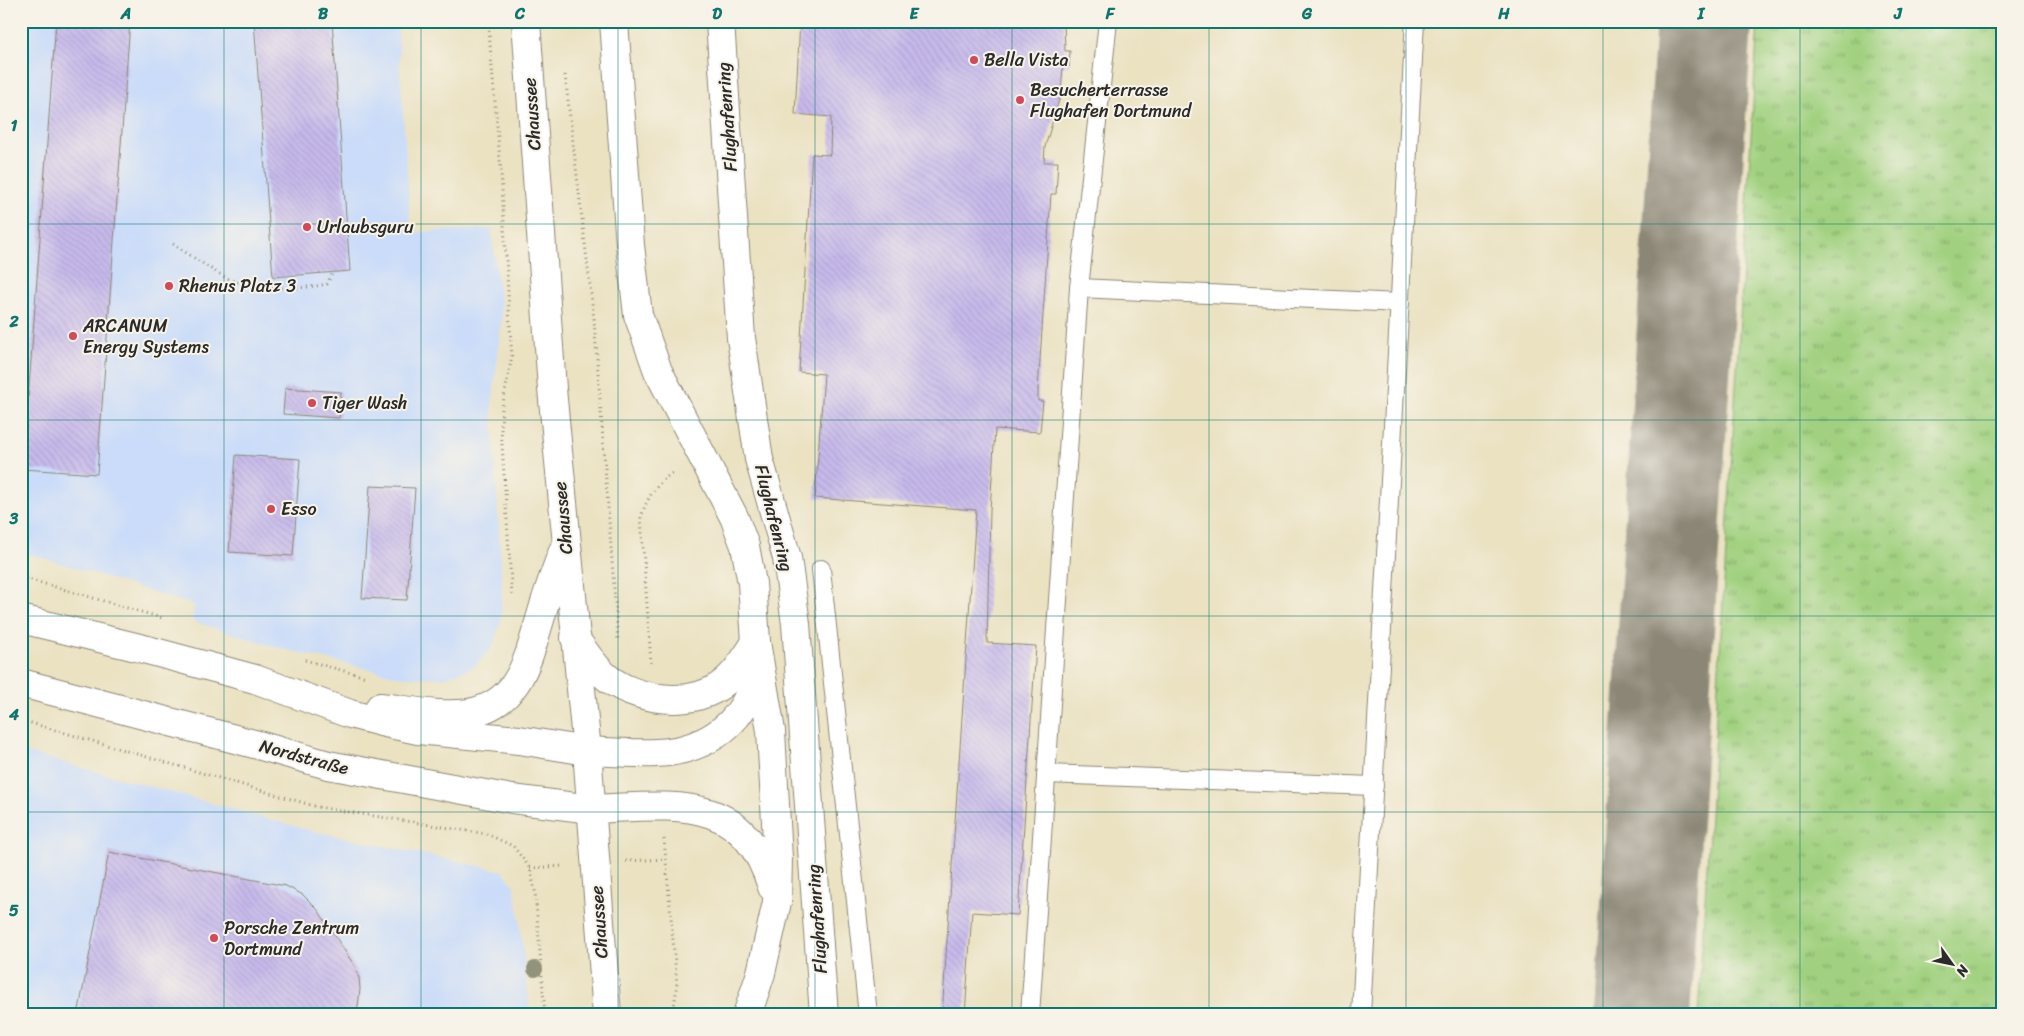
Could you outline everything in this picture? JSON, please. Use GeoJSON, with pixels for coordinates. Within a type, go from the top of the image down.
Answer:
{"type":"FeatureCollection","features":[{"type":"Feature","properties":{"kind":"street","name":"Chaussee"},"geometry":{"type":"LineString","coordinates":[[526,21],[552,388],[574,638],[587,751],[606,1015]]}},
{"type":"Feature","properties":{"kind":"street","name":"Flughafenring"},"geometry":{"type":"LineString","coordinates":[[614,21],[631,254],[638,315],[658,371],[727,502],[745,546],[752,583],[756,642],[771,731],[778,859],[777,902],[761,973],[747,1015]]}},
{"type":"Feature","properties":{"kind":"street","name":"Flughafenring"},"geometry":{"type":"LineString","coordinates":[[720,21],[741,338],[759,459],[787,558],[796,624],[824,1015]]}},
{"type":"Feature","properties":{"kind":"street"},"geometry":{"type":"LineString","coordinates":[[314,699],[444,713],[478,711],[492,705],[506,695],[516,684],[526,667],[550,585],[565,543]]}},
{"type":"Feature","properties":{"kind":"street"},"geometry":{"type":"LineString","coordinates":[[21,619],[255,679],[314,699],[350,714],[418,730],[519,740],[587,751]]}},
{"type":"Feature","properties":{"kind":"street"},"geometry":{"type":"LineString","coordinates":[[574,638],[604,675],[630,690],[654,697],[676,700],[693,698],[711,692],[725,682],[741,666],[756,642]]}},
{"type":"Feature","properties":{"kind":"street","name":"Flughafenring"},"geometry":{"type":"LineString","coordinates":[[587,751],[657,753],[669,751],[701,743],[728,727],[745,705],[754,680],[756,642]]}},
{"type":"Feature","properties":{"kind":"street","name":"Nordstraße"},"geometry":{"type":"LineString","coordinates":[[21,683],[328,765],[512,798],[591,809]]}},
{"type":"Feature","properties":{"kind":"street"},"geometry":{"type":"LineString","coordinates":[[591,809],[661,806],[697,810],[719,816],[735,826],[749,839],[760,855],[766,867],[777,902]]}},
{"type":"Feature","properties":{"kind":"lane"},"geometry":{"type":"LineString","coordinates":[[1030,1015],[1079,288],[1108,21]]}},
{"type":"Feature","properties":{"kind":"lane"},"geometry":{"type":"LineString","coordinates":[[1361,1015],[1415,21]]}},
{"type":"Feature","properties":{"kind":"lane"},"geometry":{"type":"LineString","coordinates":[[1079,288],[1400,303]]}},
{"type":"Feature","properties":{"kind":"lane"},"geometry":{"type":"LineString","coordinates":[[821,570],[868,1015]]}},
{"type":"Feature","properties":{"kind":"lane"},"geometry":{"type":"LineString","coordinates":[[1046,774],[1374,786]]}},
{"type":"Feature","properties":{"kind":"path"},"geometry":{"type":"LineString","coordinates":[[488,21],[501,172],[512,356],[502,408],[501,429],[512,602]]}},
{"type":"Feature","properties":{"kind":"path"},"geometry":{"type":"LineString","coordinates":[[564,68],[594,318],[618,650]]}},
{"type":"Feature","properties":{"kind":"path"},"geometry":{"type":"LineString","coordinates":[[172,244],[226,278],[250,285],[308,288],[327,284],[333,272]]}},
{"type":"Feature","properties":{"kind":"path"},"geometry":{"type":"LineString","coordinates":[[654,697],[640,518],[649,497],[658,484],[679,469]]}},
{"type":"Feature","properties":{"kind":"path"},"geometry":{"type":"LineString","coordinates":[[21,720],[318,807],[487,834],[502,839],[520,853],[530,868],[535,891],[545,1015]]}},
{"type":"Feature","properties":{"kind":"path"},"geometry":{"type":"LineString","coordinates":[[666,859],[677,985],[673,1015]]}},
{"type":"Feature","properties":{"kind":"shaded area"},"geometry":{"type":"Polygon","coordinates":[[[21,21],[397,21],[411,232],[491,229],[502,316],[492,407],[502,587],[501,621],[492,648],[474,667],[444,678],[402,677],[283,649],[192,621],[194,605],[21,551],[21,21]]]}},
{"type":"Feature","properties":{"kind":"shaded area"},"geometry":{"type":"Polygon","coordinates":[[[21,751],[312,831],[503,871],[514,886],[519,914],[530,1015],[21,1015],[21,751]]]}},
{"type":"Feature","properties":{"kind":"green space"},"geometry":{"type":"Polygon","coordinates":[[[1758,21],[2003,21],[2003,1015],[1698,1015],[1758,21]]]}},
{"type":"Feature","properties":{"kind":"building"},"geometry":{"type":"Polygon","coordinates":[[[56,21],[130,21],[97,474],[23,469],[56,21]]]}},
{"type":"Feature","properties":{"kind":"building"},"geometry":{"type":"Polygon","coordinates":[[[254,21],[332,21],[350,271],[273,277],[254,21]]]}},
{"type":"Feature","properties":{"kind":"building"},"geometry":{"type":"Polygon","coordinates":[[[800,21],[1064,21],[1065,51],[1070,51],[1069,67],[1063,66],[1061,93],[1045,147],[1044,162],[1058,162],[1056,194],[1051,194],[1038,390],[1038,401],[1043,401],[1040,432],[995,429],[990,510],[987,643],[1036,646],[1018,915],[972,912],[965,1015],[942,1015],[976,510],[815,498],[824,374],[799,372],[812,154],[830,155],[831,117],[795,114],[800,21]]]}},
{"type":"Feature","properties":{"kind":"building","name":"Tiger Wash"},"geometry":{"type":"Polygon","coordinates":[[[285,388],[341,392],[339,418],[283,414],[285,388]]]}},
{"type":"Feature","properties":{"kind":"building"},"geometry":{"type":"Polygon","coordinates":[[[236,455],[300,459],[293,556],[229,552],[236,455]]]}},
{"type":"Feature","properties":{"kind":"building"},"geometry":{"type":"Polygon","coordinates":[[[370,486],[415,488],[407,600],[362,598],[370,486]]]}},
{"type":"Feature","properties":{"kind":"building","name":"Porsche Zentrum Dortmund"},"geometry":{"type":"Polygon","coordinates":[[[109,852],[286,886],[303,895],[318,910],[354,965],[359,978],[360,989],[357,1015],[78,1015],[109,852]]]}},
{"type":"Feature","properties":{"kind":"taxiway"},"geometry":{"type":"LineString","coordinates":[[1642,1015],[1704,21]]}},
{"type":"Feature","properties":{"kind":"place","name":"Bella Vista"},"geometry":{"type":"Point","coordinates":[974,60]}},
{"type":"Feature","properties":{"kind":"place","name":"Besucherterrasse Flughafen Dortmund"},"geometry":{"type":"Point","coordinates":[1020,100]}},
{"type":"Feature","properties":{"kind":"place","name":"Urlaubsguru"},"geometry":{"type":"Point","coordinates":[307,227]}},
{"type":"Feature","properties":{"kind":"place","name":"Rhenus Platz 3"},"geometry":{"type":"Point","coordinates":[169,286]}},
{"type":"Feature","properties":{"kind":"place","name":"ARCANUM Energy Systems"},"geometry":{"type":"Point","coordinates":[73,336]}},
{"type":"Feature","properties":{"kind":"place","name":"Tiger Wash"},"geometry":{"type":"Point","coordinates":[312,403]}},
{"type":"Feature","properties":{"kind":"place","name":"Esso"},"geometry":{"type":"Point","coordinates":[271,509]}},
{"type":"Feature","properties":{"kind":"place","name":"Porsche Zentrum Dortmund"},"geometry":{"type":"Point","coordinates":[214,938]}}]}
